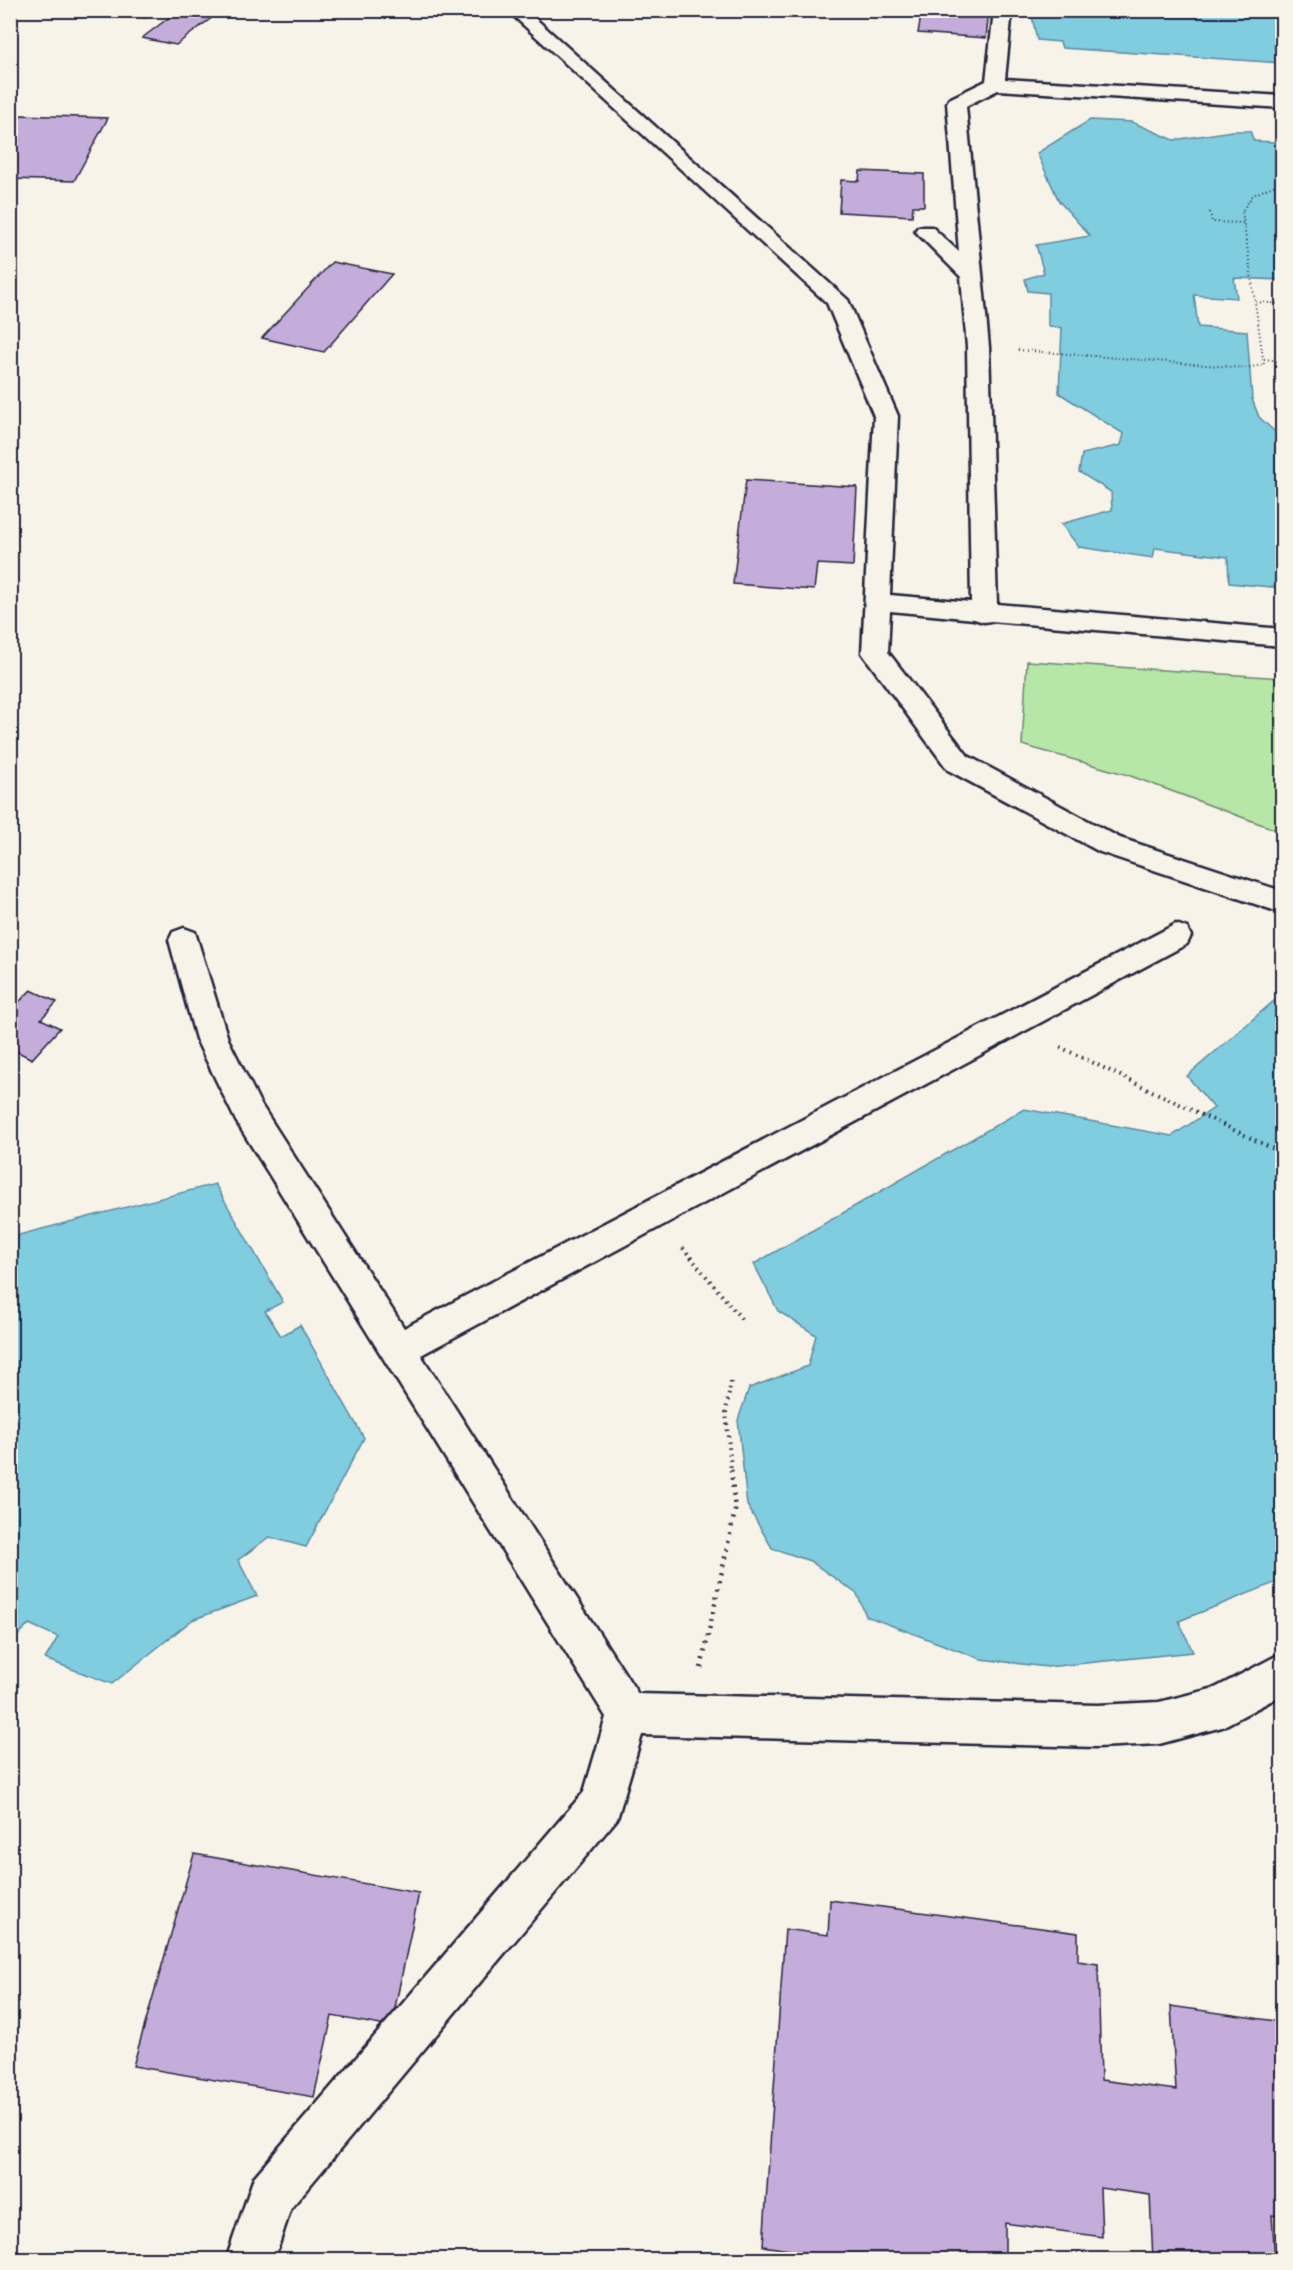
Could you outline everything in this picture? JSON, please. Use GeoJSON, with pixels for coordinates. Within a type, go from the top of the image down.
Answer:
{"type":"FeatureCollection","features":[{"type":"Feature","properties":{"kind":"street"},"geometry":{"type":"LineString","coordinates":[[995,84],[1003,10]]}},
{"type":"Feature","properties":{"kind":"street"},"geometry":{"type":"LineString","coordinates":[[516,11],[837,300],[886,416],[875,653],[958,763],[1110,845],[1282,902]]}},
{"type":"Feature","properties":{"kind":"street"},"geometry":{"type":"LineString","coordinates":[[984,614],[978,347],[956,103],[995,84],[1282,102]]}},
{"type":"Feature","properties":{"kind":"street"},"geometry":{"type":"LineString","coordinates":[[925,231],[972,276]]}},
{"type":"Feature","properties":{"kind":"street"},"geometry":{"type":"LineString","coordinates":[[877,602],[984,614],[1282,638]]}},
{"type":"Feature","properties":{"kind":"street"},"geometry":{"type":"LineString","coordinates":[[398,1349],[1176,936]]}},
{"type":"Feature","properties":{"kind":"street"},"geometry":{"type":"LineString","coordinates":[[184,940],[212,1039],[248,1112],[627,1714],[602,1804],[271,2194],[250,2259]]}},
{"type":"Feature","properties":{"kind":"street"},"geometry":{"type":"LineString","coordinates":[[627,1714],[1097,1726],[1159,1723],[1222,1707],[1282,1673]]}},
{"type":"Feature","properties":{"kind":"path"},"geometry":{"type":"LineString","coordinates":[[978,347],[1244,368],[1264,365],[1242,211],[1250,197],[1258,191],[1282,182]]}},
{"type":"Feature","properties":{"kind":"path"},"geometry":{"type":"LineString","coordinates":[[1210,212],[1212,222],[1243,223]]}},
{"type":"Feature","properties":{"kind":"path"},"geometry":{"type":"LineString","coordinates":[[1256,302],[1282,304]]}},
{"type":"Feature","properties":{"kind":"path"},"geometry":{"type":"LineString","coordinates":[[1264,359],[1282,361]]}},
{"type":"Feature","properties":{"kind":"path"},"geometry":{"type":"LineString","coordinates":[[1016,1021],[1085,1060],[1282,1153]]}},
{"type":"Feature","properties":{"kind":"path"},"geometry":{"type":"LineString","coordinates":[[654,1213],[743,1321]]}},
{"type":"Feature","properties":{"kind":"path"},"geometry":{"type":"LineString","coordinates":[[690,1716],[735,1511],[726,1412],[731,1383]]}},
{"type":"Feature","properties":{"kind":"green space"},"geometry":{"type":"Polygon","coordinates":[[[1027,661],[1282,678],[1282,832],[1128,775],[1022,745],[1027,661]]]}},
{"type":"Feature","properties":{"kind":"water"},"geometry":{"type":"Polygon","coordinates":[[[1034,10],[1282,11],[1282,63],[1062,48],[1060,42],[1037,40],[1032,16],[1034,10]]]}},
{"type":"Feature","properties":{"kind":"water"},"geometry":{"type":"Polygon","coordinates":[[[1090,120],[1132,122],[1174,140],[1232,131],[1250,131],[1254,141],[1275,142],[1282,175],[1282,280],[1234,278],[1237,298],[1194,295],[1198,327],[1247,331],[1252,399],[1259,417],[1274,431],[1282,429],[1282,588],[1229,583],[1228,557],[1155,548],[1153,558],[1079,547],[1061,524],[1112,510],[1111,492],[1079,472],[1082,454],[1121,445],[1124,434],[1059,393],[1062,328],[1048,326],[1048,293],[1028,291],[1025,279],[1044,273],[1036,245],[1090,236],[1059,201],[1037,153],[1090,120]]]}},
{"type":"Feature","properties":{"kind":"water"},"geometry":{"type":"Polygon","coordinates":[[[1282,994],[1282,1580],[1179,1621],[1193,1652],[1047,1667],[981,1659],[866,1616],[857,1594],[810,1561],[772,1548],[747,1505],[738,1420],[749,1388],[808,1366],[816,1335],[778,1311],[754,1264],[1024,1109],[1172,1136],[1214,1108],[1187,1076],[1282,994]]]}},
{"type":"Feature","properties":{"kind":"water"},"geometry":{"type":"Polygon","coordinates":[[[215,1184],[283,1302],[265,1311],[281,1336],[300,1325],[364,1438],[306,1547],[269,1537],[238,1560],[257,1596],[192,1620],[112,1684],[45,1659],[58,1637],[29,1624],[14,1640],[11,1639],[11,1237],[215,1184]]]}},
{"type":"Feature","properties":{"kind":"building"},"geometry":{"type":"Polygon","coordinates":[[[179,10],[222,10],[176,45],[142,38],[179,10]]]}},
{"type":"Feature","properties":{"kind":"building"},"geometry":{"type":"Polygon","coordinates":[[[922,10],[989,10],[986,38],[918,33],[922,10]]]}},
{"type":"Feature","properties":{"kind":"building"},"geometry":{"type":"Polygon","coordinates":[[[20,115],[108,118],[74,181],[10,179],[10,131],[20,115]]]}},
{"type":"Feature","properties":{"kind":"building"},"geometry":{"type":"Polygon","coordinates":[[[860,171],[924,174],[924,206],[913,206],[912,216],[839,212],[841,180],[859,181],[860,171]]]}},
{"type":"Feature","properties":{"kind":"building"},"geometry":{"type":"Polygon","coordinates":[[[332,262],[392,274],[324,352],[262,338],[332,262]]]}},
{"type":"Feature","properties":{"kind":"building"},"geometry":{"type":"Polygon","coordinates":[[[746,480],[857,487],[853,566],[817,564],[814,590],[733,584],[746,480]]]}},
{"type":"Feature","properties":{"kind":"building"},"geometry":{"type":"Polygon","coordinates":[[[31,990],[57,1002],[41,1019],[60,1028],[32,1059],[14,1050],[10,1054],[10,1011],[31,990]]]}},
{"type":"Feature","properties":{"kind":"building"},"geometry":{"type":"Polygon","coordinates":[[[194,1854],[419,1893],[391,2027],[332,2016],[314,2097],[133,2066],[194,1854]]]}},
{"type":"Feature","properties":{"kind":"building"},"geometry":{"type":"Polygon","coordinates":[[[830,1900],[1078,1933],[1078,1961],[1098,1964],[1101,2080],[1176,2090],[1171,2006],[1282,2022],[1282,2217],[1272,2215],[1275,2260],[1218,2256],[1218,2260],[1153,2260],[1150,2195],[1100,2188],[1102,2237],[1005,2223],[1005,2260],[855,2260],[763,2246],[785,1929],[828,1935],[830,1900]]]}}]}
